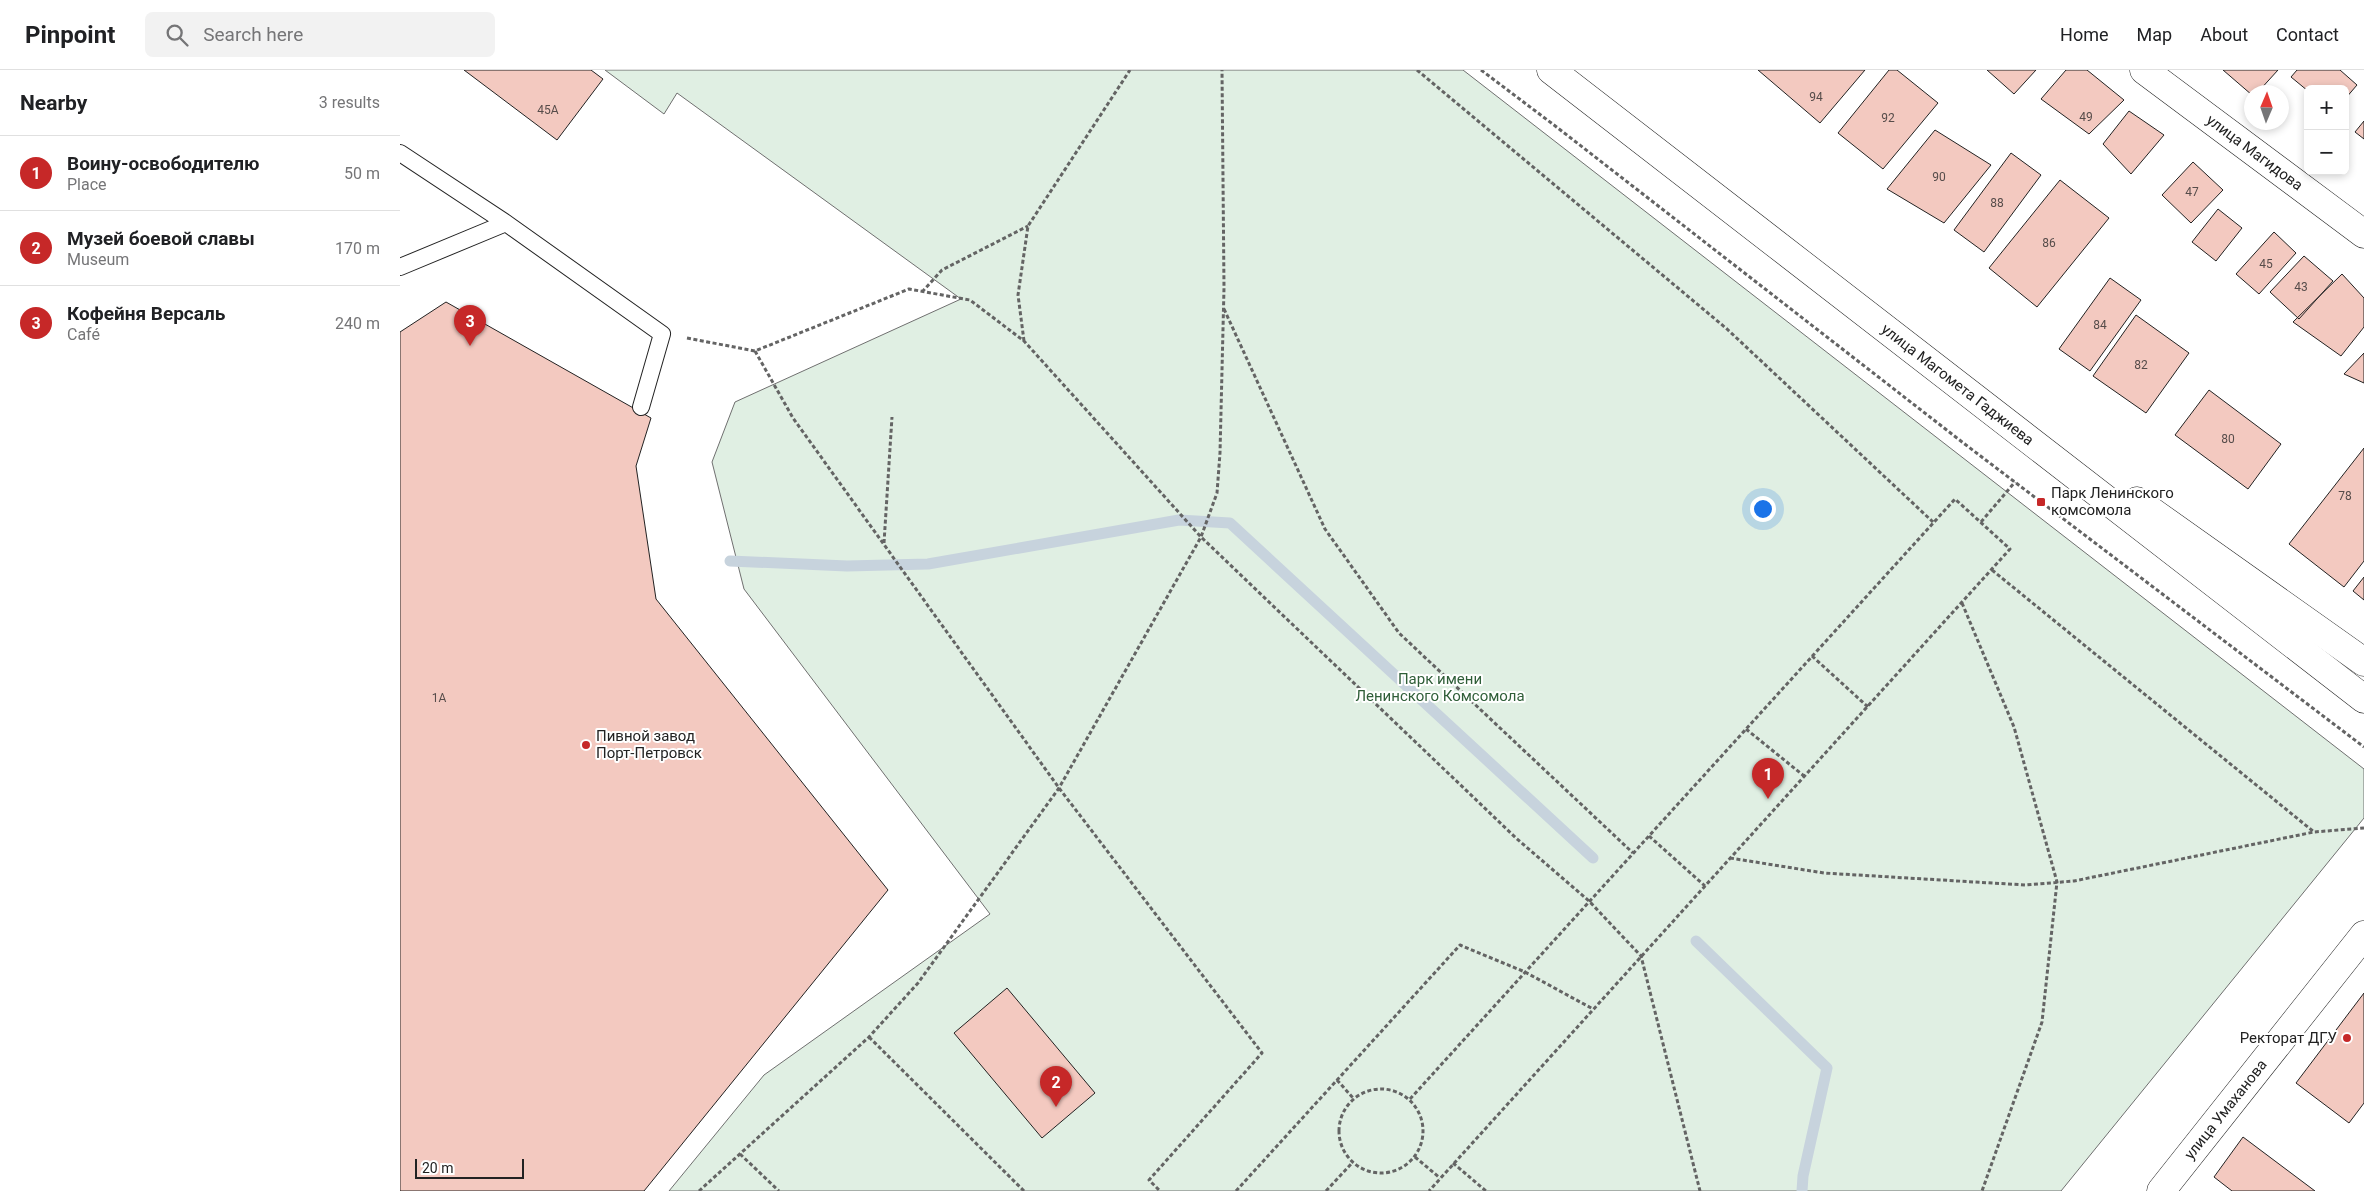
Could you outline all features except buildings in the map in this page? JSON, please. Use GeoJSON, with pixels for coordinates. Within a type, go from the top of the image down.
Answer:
{"type":"FeatureCollection","features":[{"type":"Feature","properties":{"kind":"main road","name":"улица Магомета Гаджиева"},"geometry":{"type":"LineString","coordinates":[[1551,70],[2364,698]]}},
{"type":"Feature","properties":{"kind":"main road","name":"улица Магомета Гаджиева"},"geometry":{"type":"LineString","coordinates":[[1564,70],[1996,402],[2364,662]]}},
{"type":"Feature","properties":{"kind":"main road","name":"улица Магидова"},"geometry":{"type":"LineString","coordinates":[[2144,70],[2364,234]]}},
{"type":"Feature","properties":{"kind":"main road","name":"улица Умаханова"},"geometry":{"type":"LineString","coordinates":[[2161,1191],[2364,935]]}},
{"type":"Feature","properties":{"kind":"lane"},"geometry":{"type":"LineString","coordinates":[[400,152],[506,223],[662,334],[641,407]]}},
{"type":"Feature","properties":{"kind":"lane"},"geometry":{"type":"LineString","coordinates":[[400,267],[506,223]]}},
{"type":"Feature","properties":{"kind":"path"},"geometry":{"type":"LineString","coordinates":[[1024,342],[1018,295],[1028,226],[1130,70]]}},
{"type":"Feature","properties":{"kind":"path"},"geometry":{"type":"LineString","coordinates":[[699,1191],[869,1037],[918,983],[1059,788],[1201,537],[1217,493],[1223,306],[1222,70]]}},
{"type":"Feature","properties":{"kind":"path"},"geometry":{"type":"LineString","coordinates":[[1417,70],[1727,329],[1933,522]]}},
{"type":"Feature","properties":{"kind":"path"},"geometry":{"type":"LineString","coordinates":[[1481,70],[2364,747]]}},
{"type":"Feature","properties":{"kind":"path"},"geometry":{"type":"LineString","coordinates":[[922,292],[942,270],[1028,226]]}},
{"type":"Feature","properties":{"kind":"path"},"geometry":{"type":"LineString","coordinates":[[662,334],[755,351],[909,289],[970,300],[1024,342],[1201,537],[1516,838],[1589,901],[1641,956],[1700,1191]]}},
{"type":"Feature","properties":{"kind":"path"},"geometry":{"type":"LineString","coordinates":[[1223,306],[1325,529],[1399,633],[1633,853]]}},
{"type":"Feature","properties":{"kind":"path"},"geometry":{"type":"LineString","coordinates":[[755,351],[793,418],[1059,788],[1262,1053],[1149,1180],[1160,1191]]}},
{"type":"Feature","properties":{"kind":"path"},"geometry":{"type":"LineString","coordinates":[[884,545],[892,417]]}},
{"type":"Feature","properties":{"kind":"path"},"geometry":{"type":"LineString","coordinates":[[1981,522],[2016,482]]}},
{"type":"Feature","properties":{"kind":"path"},"geometry":{"type":"LineString","coordinates":[[1410,1099],[1955,499],[2010,549],[1429,1191]]}},
{"type":"Feature","properties":{"kind":"path"},"geometry":{"type":"LineString","coordinates":[[1992,570],[2314,832]]}},
{"type":"Feature","properties":{"kind":"path"},"geometry":{"type":"LineString","coordinates":[[1962,603],[2014,727],[2057,882],[2042,1022],[1982,1191]]}},
{"type":"Feature","properties":{"kind":"path"},"geometry":{"type":"LineString","coordinates":[[1812,656],[1868,707]]}},
{"type":"Feature","properties":{"kind":"path"},"geometry":{"type":"LineString","coordinates":[[1746,729],[1804,776]]}},
{"type":"Feature","properties":{"kind":"path"},"geometry":{"type":"LineString","coordinates":[[1730,858],[1824,873],[2025,885],[2074,880],[2314,832],[2364,828]]}},
{"type":"Feature","properties":{"kind":"path"},"geometry":{"type":"LineString","coordinates":[[1649,836],[1704,886]]}},
{"type":"Feature","properties":{"kind":"path"},"geometry":{"type":"LineString","coordinates":[[1236,1191],[1460,944],[1525,972],[1593,1009]]}},
{"type":"Feature","properties":{"kind":"path"},"geometry":{"type":"LineString","coordinates":[[869,1037],[1024,1191]]}},
{"type":"Feature","properties":{"kind":"path"},"geometry":{"type":"LineString","coordinates":[[1337,1080],[1354,1098]]}},
{"type":"Feature","properties":{"kind":"path"},"geometry":{"type":"LineString","coordinates":[[1372,1089],[1392,1089],[1410,1099],[1419,1112],[1424,1127],[1423,1142],[1416,1156],[1402,1169],[1385,1174],[1367,1172],[1352,1163],[1341,1147],[1338,1130],[1342,1112],[1354,1098],[1372,1089]]}},
{"type":"Feature","properties":{"kind":"path"},"geometry":{"type":"LineString","coordinates":[[740,1154],[779,1191]]}},
{"type":"Feature","properties":{"kind":"path"},"geometry":{"type":"LineString","coordinates":[[1416,1156],[1440,1178]]}},
{"type":"Feature","properties":{"kind":"path"},"geometry":{"type":"LineString","coordinates":[[1326,1191],[1352,1163]]}},
{"type":"Feature","properties":{"kind":"path"},"geometry":{"type":"LineString","coordinates":[[1453,1163],[1486,1191]]}},
{"type":"Feature","properties":{"kind":"green space","name":"Парк имени Ленинского Комсомола"},"geometry":{"type":"Polygon","coordinates":[[[605,70],[1463,70],[2364,769],[2364,818],[2061,1191],[669,1191],[764,1075],[990,914],[744,589],[712,462],[735,402],[961,299],[677,93],[664,114],[605,70]]]}},
{"type":"Feature","properties":{"kind":"waterway"},"geometry":{"type":"LineString","coordinates":[[730,561],[847,566],[928,564],[1179,520],[1230,523],[1593,858]]}},
{"type":"Feature","properties":{"kind":"waterway"},"geometry":{"type":"LineString","coordinates":[[1696,941],[1827,1068],[1803,1176],[1802,1191]]}},
{"type":"Feature","properties":{"kind":"place","name":"Кофейня Версаль"},"geometry":{"type":"Point","coordinates":[470,346]}},
{"type":"Feature","properties":{"kind":"place","name":"Парк Ленинского комсомола"},"geometry":{"type":"Point","coordinates":[2041,502]}},
{"type":"Feature","properties":{"kind":"place","name":"Пивной завод Порт-Петровск"},"geometry":{"type":"Point","coordinates":[586,745]}},
{"type":"Feature","properties":{"kind":"place","name":"Воину-освободителю"},"geometry":{"type":"Point","coordinates":[1768,799]}},
{"type":"Feature","properties":{"kind":"place","name":"Ректорат ДГУ"},"geometry":{"type":"Point","coordinates":[2347,1038]}},
{"type":"Feature","properties":{"kind":"place","name":"Музей боевой славы"},"geometry":{"type":"Point","coordinates":[1056,1107]}}]}
